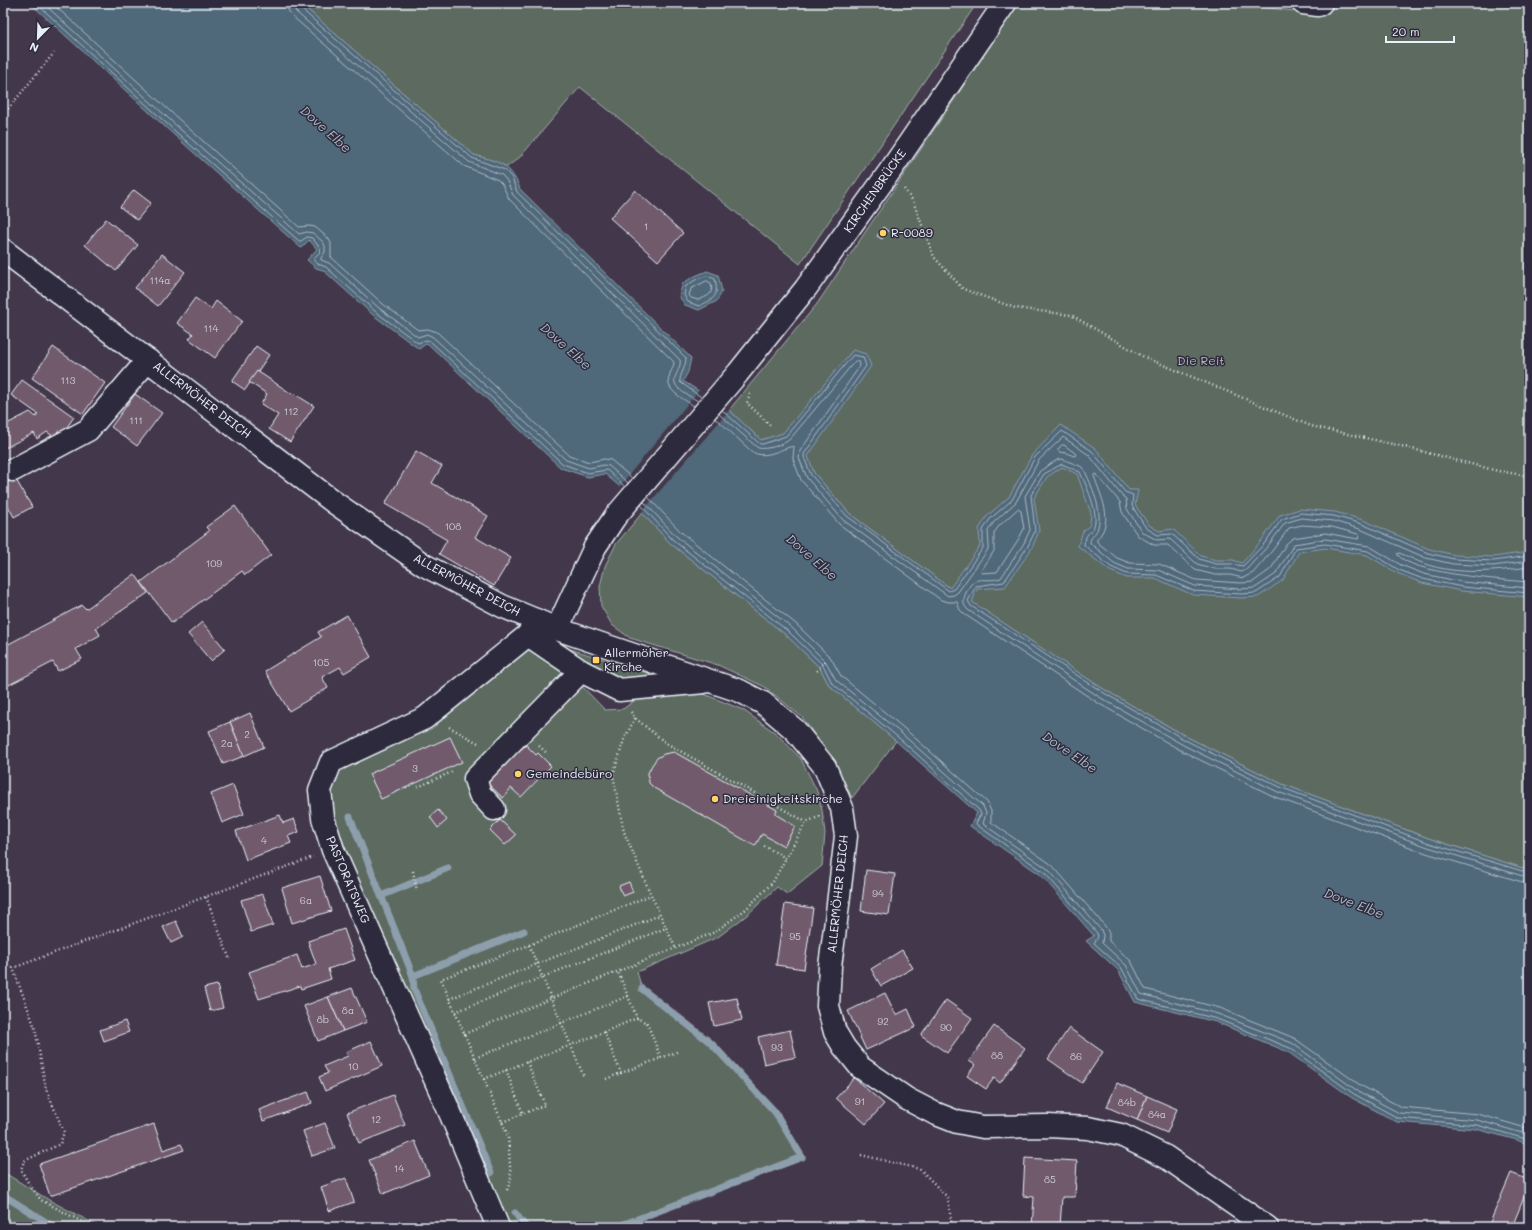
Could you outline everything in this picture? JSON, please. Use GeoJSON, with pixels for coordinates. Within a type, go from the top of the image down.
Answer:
{"type":"FeatureCollection","features":[{"type":"Feature","properties":{"kind":"street","name":"KIRCHENBRÜCKE"},"geometry":{"type":"LineString","coordinates":[[557,629],[595,547],[615,517],[741,369],[806,288],[890,171],[1006,3]]}},
{"type":"Feature","properties":{"kind":"street"},"geometry":{"type":"LineString","coordinates":[[1303,3],[1321,3]]}},
{"type":"Feature","properties":{"kind":"street","name":"ALLERMÖHER DEICH"},"geometry":{"type":"LineString","coordinates":[[3,250],[335,503],[424,565],[502,606],[532,628],[557,629],[740,691],[763,703],[795,730],[825,767],[842,808],[846,836],[830,966],[828,1006],[835,1032],[844,1047],[860,1067],[907,1099],[934,1113],[957,1122],[983,1127],[1048,1126],[1088,1128],[1121,1135],[1166,1157],[1267,1227]]}},
{"type":"Feature","properties":{"kind":"street"},"geometry":{"type":"LineString","coordinates":[[13,470],[88,430],[148,360]]}},
{"type":"Feature","properties":{"kind":"street"},"geometry":{"type":"LineString","coordinates":[[532,628],[581,671],[619,690],[711,681]]}},
{"type":"Feature","properties":{"kind":"street","name":"PASTORATSWEG"},"geometry":{"type":"LineString","coordinates":[[497,1223],[333,850],[323,818],[320,790],[331,762],[426,718],[532,628]]}},
{"type":"Feature","properties":{"kind":"street"},"geometry":{"type":"LineString","coordinates":[[494,809],[480,794],[475,779],[581,671]]}},
{"type":"Feature","properties":{"kind":"path"},"geometry":{"type":"LineString","coordinates":[[3,115],[54,53]]}},
{"type":"Feature","properties":{"kind":"path"},"geometry":{"type":"LineString","coordinates":[[890,171],[913,201],[934,257],[963,289],[1015,308],[1071,315],[1144,358],[1311,426],[1397,445],[1498,471],[1529,476]]}},
{"type":"Feature","properties":{"kind":"path"},"geometry":{"type":"LineString","coordinates":[[741,369],[757,377],[747,403],[771,426]]}},
{"type":"Feature","properties":{"kind":"path"},"geometry":{"type":"LineString","coordinates":[[817,672],[826,660]]}},
{"type":"Feature","properties":{"kind":"path"},"geometry":{"type":"LineString","coordinates":[[619,690],[627,707],[636,718],[666,743],[806,822]]}},
{"type":"Feature","properties":{"kind":"path"},"geometry":{"type":"LineString","coordinates":[[426,718],[434,734],[449,727],[499,755]]}},
{"type":"Feature","properties":{"kind":"path"},"geometry":{"type":"LineString","coordinates":[[636,718],[624,740],[613,775],[624,832],[650,895],[676,949]]}},
{"type":"Feature","properties":{"kind":"path"},"geometry":{"type":"LineString","coordinates":[[418,787],[457,769]]}},
{"type":"Feature","properties":{"kind":"path"},"geometry":{"type":"LineString","coordinates":[[464,1034],[715,932],[746,909],[773,882],[806,822],[816,818]]}},
{"type":"Feature","properties":{"kind":"path"},"geometry":{"type":"LineString","coordinates":[[764,846],[786,858]]}},
{"type":"Feature","properties":{"kind":"path"},"geometry":{"type":"LineString","coordinates":[[92,1227],[41,1200],[21,1170],[24,1161],[60,1144],[64,1132],[46,1089],[35,1028],[13,968],[333,850]]}},
{"type":"Feature","properties":{"kind":"path"},"geometry":{"type":"LineString","coordinates":[[413,871],[417,890]]}},
{"type":"Feature","properties":{"kind":"path"},"geometry":{"type":"LineString","coordinates":[[497,1223],[510,1180],[508,1136],[441,979],[529,945],[650,895]]}},
{"type":"Feature","properties":{"kind":"path"},"geometry":{"type":"LineString","coordinates":[[206,897],[230,960]]}},
{"type":"Feature","properties":{"kind":"path"},"geometry":{"type":"LineString","coordinates":[[449,999],[660,915]]}},
{"type":"Feature","properties":{"kind":"path"},"geometry":{"type":"LineString","coordinates":[[455,1012],[666,928]]}},
{"type":"Feature","properties":{"kind":"path"},"geometry":{"type":"LineString","coordinates":[[529,945],[584,1077]]}},
{"type":"Feature","properties":{"kind":"path"},"geometry":{"type":"LineString","coordinates":[[618,972],[637,1018],[647,1023],[661,1058]]}},
{"type":"Feature","properties":{"kind":"path"},"geometry":{"type":"LineString","coordinates":[[475,1058],[628,996]]}},
{"type":"Feature","properties":{"kind":"path"},"geometry":{"type":"LineString","coordinates":[[484,1079],[637,1018]]}},
{"type":"Feature","properties":{"kind":"path"},"geometry":{"type":"LineString","coordinates":[[604,1032],[621,1074]]}},
{"type":"Feature","properties":{"kind":"path"},"geometry":{"type":"LineString","coordinates":[[606,1079],[678,1051]]}},
{"type":"Feature","properties":{"kind":"path"},"geometry":{"type":"LineString","coordinates":[[502,1122],[545,1105],[527,1062]]}},
{"type":"Feature","properties":{"kind":"path"},"geometry":{"type":"LineString","coordinates":[[506,1070],[523,1114]]}},
{"type":"Feature","properties":{"kind":"path"},"geometry":{"type":"LineString","coordinates":[[861,1155],[920,1169],[948,1198],[952,1227]]}},
{"type":"Feature","properties":{"kind":"green space"},"geometry":{"type":"Polygon","coordinates":[[[300,3],[977,3],[800,264],[580,87],[520,157],[507,167],[492,160],[474,155],[300,3]]]}},
{"type":"Feature","properties":{"kind":"green space","name":"Die Reit"},"geometry":{"type":"Polygon","coordinates":[[[1019,3],[1252,3],[1261,7],[1318,14],[1347,3],[1529,3],[1529,870],[1431,839],[1282,784],[1189,738],[1105,690],[950,588],[850,514],[814,473],[807,456],[853,350],[783,434],[761,440],[729,410],[817,304],[1019,3]]]}},
{"type":"Feature","properties":{"kind":"green space"},"geometry":{"type":"Polygon","coordinates":[[[642,513],[670,543],[786,635],[820,668],[829,685],[896,741],[852,798],[838,768],[802,717],[765,687],[718,665],[630,638],[612,625],[601,606],[600,586],[605,566],[616,544],[642,513]]]}},
{"type":"Feature","properties":{"kind":"green space"},"geometry":{"type":"Polygon","coordinates":[[[554,644],[667,679],[629,681],[588,667],[554,644]]]}},
{"type":"Feature","properties":{"kind":"green space"},"geometry":{"type":"Polygon","coordinates":[[[529,648],[574,678],[605,710],[623,709],[642,695],[699,692],[743,710],[777,734],[801,759],[817,791],[822,810],[825,833],[822,866],[787,894],[777,887],[747,915],[718,937],[637,972],[642,989],[711,1043],[775,1112],[796,1142],[805,1159],[622,1227],[518,1227],[514,1224],[500,1220],[400,982],[329,807],[329,785],[340,768],[529,648]],[[500,820],[490,830],[505,845],[516,835],[500,820]]]}},
{"type":"Feature","properties":{"kind":"green space"},"geometry":{"type":"Polygon","coordinates":[[[3,1172],[49,1200],[100,1227],[3,1227],[3,1172]]]}},
{"type":"Feature","properties":{"kind":"water","name":"Dove Elbe"},"geometry":{"type":"Polygon","coordinates":[[[30,3],[300,3],[474,155],[497,162],[508,169],[516,180],[520,189],[691,358],[688,372],[683,381],[729,410],[761,440],[783,433],[853,350],[866,354],[871,366],[808,456],[814,473],[850,514],[950,588],[980,546],[979,529],[987,516],[1009,497],[1032,455],[1061,425],[1095,448],[1129,490],[1138,490],[1135,505],[1149,525],[1159,531],[1173,529],[1201,556],[1216,560],[1233,560],[1242,563],[1261,541],[1280,515],[1300,509],[1335,512],[1363,520],[1429,549],[1455,555],[1493,557],[1529,552],[1529,597],[1461,591],[1422,583],[1397,573],[1367,555],[1325,548],[1299,552],[1283,580],[1258,597],[1241,598],[1193,595],[1155,578],[1127,578],[1110,571],[1078,546],[1083,531],[1090,525],[1091,513],[1077,474],[1062,467],[1047,477],[1034,498],[1039,531],[1032,548],[1005,587],[977,589],[972,602],[1105,690],[1189,738],[1282,784],[1431,839],[1529,870],[1529,1145],[1517,1140],[1476,1129],[1397,1122],[1352,1098],[1288,1052],[1216,1022],[1135,1002],[1118,970],[1086,941],[1094,936],[1041,875],[970,826],[977,813],[896,741],[829,685],[820,668],[786,635],[670,543],[619,486],[605,474],[588,477],[561,468],[427,343],[419,349],[373,315],[323,270],[316,268],[307,260],[317,249],[309,240],[301,248],[174,135],[30,3]]]}},
{"type":"Feature","properties":{"kind":"water"},"geometry":{"type":"Polygon","coordinates":[[[707,271],[718,275],[722,291],[717,301],[699,310],[685,305],[679,296],[683,283],[707,271]]]}},
{"type":"Feature","properties":{"kind":"pier"},"geometry":{"type":"Polygon","coordinates":[[[700,389],[731,408],[640,514],[618,488],[700,389]]]}},
{"type":"Feature","properties":{"kind":"building"},"geometry":{"type":"Polygon","coordinates":[[[134,190],[151,203],[137,220],[120,207],[134,190]]]}},
{"type":"Feature","properties":{"kind":"building"},"geometry":{"type":"Polygon","coordinates":[[[635,190],[683,233],[658,261],[610,218],[635,190]]]}},
{"type":"Feature","properties":{"kind":"building"},"geometry":{"type":"Polygon","coordinates":[[[106,219],[138,245],[116,271],[85,245],[106,219]]]}},
{"type":"Feature","properties":{"kind":"building","name":"R-0089"},"geometry":{"type":"Polygon","coordinates":[[[883,227],[888,231],[882,239],[877,236],[883,227]]]}},
{"type":"Feature","properties":{"kind":"building"},"geometry":{"type":"Polygon","coordinates":[[[162,254],[185,272],[158,306],[135,288],[162,254]]]}},
{"type":"Feature","properties":{"kind":"building"},"geometry":{"type":"Polygon","coordinates":[[[195,298],[211,309],[216,301],[242,321],[215,358],[189,339],[193,334],[177,323],[195,298]]]}},
{"type":"Feature","properties":{"kind":"building"},"geometry":{"type":"Polygon","coordinates":[[[256,346],[269,355],[245,390],[232,381],[256,346]]]}},
{"type":"Feature","properties":{"kind":"building"},"geometry":{"type":"Polygon","coordinates":[[[53,347],[105,383],[83,414],[32,378],[53,347]]]}},
{"type":"Feature","properties":{"kind":"building"},"geometry":{"type":"Polygon","coordinates":[[[257,371],[292,394],[293,393],[314,406],[290,442],[269,429],[278,415],[261,404],[267,394],[249,382],[257,371]]]}},
{"type":"Feature","properties":{"kind":"building"},"geometry":{"type":"Polygon","coordinates":[[[22,380],[74,417],[62,434],[58,431],[54,437],[47,432],[37,439],[34,433],[3,449],[3,426],[30,412],[36,417],[38,414],[11,395],[22,380]]]}},
{"type":"Feature","properties":{"kind":"building"},"geometry":{"type":"Polygon","coordinates":[[[135,394],[162,413],[137,446],[111,427],[135,394]]]}},
{"type":"Feature","properties":{"kind":"building"},"geometry":{"type":"Polygon","coordinates":[[[416,451],[442,466],[432,483],[488,516],[475,537],[511,558],[494,586],[439,554],[447,540],[385,504],[416,451]]]}},
{"type":"Feature","properties":{"kind":"building"},"geometry":{"type":"Polygon","coordinates":[[[15,478],[32,507],[14,517],[3,497],[3,485],[15,478]]]}},
{"type":"Feature","properties":{"kind":"building"},"geometry":{"type":"Polygon","coordinates":[[[235,506],[271,555],[245,575],[242,571],[172,623],[141,582],[209,531],[206,527],[235,506]]]}},
{"type":"Feature","properties":{"kind":"building"},"geometry":{"type":"Polygon","coordinates":[[[135,574],[148,593],[96,628],[100,635],[76,649],[82,659],[58,671],[53,662],[3,688],[3,647],[82,605],[86,609],[135,574]]]}},
{"type":"Feature","properties":{"kind":"building"},"geometry":{"type":"Polygon","coordinates":[[[347,615],[371,657],[344,673],[340,667],[322,677],[328,688],[289,711],[265,671],[321,637],[318,632],[347,615]]]}},
{"type":"Feature","properties":{"kind":"building"},"geometry":{"type":"Polygon","coordinates":[[[202,622],[225,649],[211,661],[188,634],[202,622]]]}},
{"type":"Feature","properties":{"kind":"building"},"geometry":{"type":"Polygon","coordinates":[[[250,713],[264,747],[244,756],[230,722],[250,713]]]}},
{"type":"Feature","properties":{"kind":"building"},"geometry":{"type":"Polygon","coordinates":[[[230,722],[244,756],[223,764],[209,731],[230,722]]]}},
{"type":"Feature","properties":{"kind":"building"},"geometry":{"type":"Polygon","coordinates":[[[450,737],[462,762],[381,799],[369,774],[450,737]]]}},
{"type":"Feature","properties":{"kind":"building","name":"Gemeindebüro"},"geometry":{"type":"Polygon","coordinates":[[[526,745],[536,755],[538,753],[551,766],[521,797],[511,788],[503,798],[486,782],[518,746],[521,749],[526,745]]]}},
{"type":"Feature","properties":{"kind":"building","name":"Dreieinigkeitskirche"},"geometry":{"type":"Polygon","coordinates":[[[674,752],[777,810],[775,814],[795,826],[784,846],[762,834],[755,846],[654,788],[649,783],[648,773],[652,765],[657,758],[664,754],[674,752]]]}},
{"type":"Feature","properties":{"kind":"building"},"geometry":{"type":"Polygon","coordinates":[[[233,785],[244,814],[222,823],[211,794],[233,785]]]}},
{"type":"Feature","properties":{"kind":"building"},"geometry":{"type":"Polygon","coordinates":[[[438,810],[447,820],[438,828],[430,817],[438,810]]]}},
{"type":"Feature","properties":{"kind":"building"},"geometry":{"type":"Polygon","coordinates":[[[280,815],[283,823],[294,819],[299,832],[288,836],[291,843],[246,860],[236,831],[280,815]]]}},
{"type":"Feature","properties":{"kind":"building"},"geometry":{"type":"Polygon","coordinates":[[[500,820],[516,835],[505,845],[490,830],[500,820]]]}},
{"type":"Feature","properties":{"kind":"building"},"geometry":{"type":"Polygon","coordinates":[[[866,870],[895,874],[889,915],[861,911],[866,870]]]}},
{"type":"Feature","properties":{"kind":"building"},"geometry":{"type":"Polygon","coordinates":[[[320,876],[331,911],[292,923],[282,888],[320,876]]]}},
{"type":"Feature","properties":{"kind":"building"},"geometry":{"type":"Polygon","coordinates":[[[629,882],[633,892],[623,896],[619,886],[629,882]]]}},
{"type":"Feature","properties":{"kind":"building"},"geometry":{"type":"Polygon","coordinates":[[[263,894],[273,925],[251,932],[241,900],[263,894]]]}},
{"type":"Feature","properties":{"kind":"building"},"geometry":{"type":"Polygon","coordinates":[[[785,904],[813,908],[804,969],[776,965],[785,904]]]}},
{"type":"Feature","properties":{"kind":"building"},"geometry":{"type":"Polygon","coordinates":[[[176,921],[183,937],[171,943],[163,927],[176,921]]]}},
{"type":"Feature","properties":{"kind":"building"},"geometry":{"type":"Polygon","coordinates":[[[344,929],[355,960],[328,969],[331,979],[301,989],[300,986],[259,999],[249,972],[297,955],[302,969],[316,964],[308,941],[344,929]]]}},
{"type":"Feature","properties":{"kind":"building"},"geometry":{"type":"Polygon","coordinates":[[[902,950],[913,968],[881,986],[871,969],[902,950]]]}},
{"type":"Feature","properties":{"kind":"building"},"geometry":{"type":"Polygon","coordinates":[[[217,985],[223,1008],[210,1011],[204,988],[217,985]]]}},
{"type":"Feature","properties":{"kind":"building"},"geometry":{"type":"Polygon","coordinates":[[[352,988],[367,1022],[343,1031],[328,997],[352,988]]]}},
{"type":"Feature","properties":{"kind":"building"},"geometry":{"type":"Polygon","coordinates":[[[885,993],[896,1015],[908,1009],[916,1027],[866,1050],[848,1011],[885,993]]]}},
{"type":"Feature","properties":{"kind":"building"},"geometry":{"type":"Polygon","coordinates":[[[328,997],[343,1031],[318,1041],[304,1006],[328,997]]]}},
{"type":"Feature","properties":{"kind":"building"},"geometry":{"type":"Polygon","coordinates":[[[737,998],[742,1020],[714,1026],[709,1003],[737,998]]]}},
{"type":"Feature","properties":{"kind":"building"},"geometry":{"type":"Polygon","coordinates":[[[946,1000],[972,1018],[947,1053],[921,1035],[946,1000]]]}},
{"type":"Feature","properties":{"kind":"building"},"geometry":{"type":"Polygon","coordinates":[[[125,1021],[129,1032],[104,1041],[100,1030],[125,1021]]]}},
{"type":"Feature","properties":{"kind":"building"},"geometry":{"type":"Polygon","coordinates":[[[994,1026],[1025,1048],[1000,1083],[994,1078],[986,1089],[967,1076],[975,1065],[969,1061],[994,1026]]]}},
{"type":"Feature","properties":{"kind":"building"},"geometry":{"type":"Polygon","coordinates":[[[1069,1028],[1103,1052],[1082,1083],[1048,1059],[1069,1028]]]}},
{"type":"Feature","properties":{"kind":"building"},"geometry":{"type":"Polygon","coordinates":[[[790,1030],[796,1057],[764,1064],[758,1037],[790,1030]]]}},
{"type":"Feature","properties":{"kind":"building"},"geometry":{"type":"Polygon","coordinates":[[[371,1041],[382,1066],[325,1091],[319,1077],[328,1073],[324,1066],[348,1056],[346,1052],[371,1041]]]}},
{"type":"Feature","properties":{"kind":"building"},"geometry":{"type":"Polygon","coordinates":[[[854,1078],[884,1104],[866,1124],[836,1098],[854,1078]]]}},
{"type":"Feature","properties":{"kind":"building"},"geometry":{"type":"Polygon","coordinates":[[[1117,1083],[1147,1096],[1137,1120],[1107,1107],[1117,1083]]]}},
{"type":"Feature","properties":{"kind":"building"},"geometry":{"type":"Polygon","coordinates":[[[308,1092],[312,1103],[263,1121],[259,1110],[308,1092]]]}},
{"type":"Feature","properties":{"kind":"building"},"geometry":{"type":"Polygon","coordinates":[[[393,1095],[405,1125],[359,1143],[347,1113],[393,1095]]]}},
{"type":"Feature","properties":{"kind":"building"},"geometry":{"type":"Polygon","coordinates":[[[1147,1096],[1177,1109],[1167,1133],[1137,1120],[1147,1096]]]}},
{"type":"Feature","properties":{"kind":"building"},"geometry":{"type":"Polygon","coordinates":[[[325,1123],[335,1148],[312,1156],[303,1131],[325,1123]]]}},
{"type":"Feature","properties":{"kind":"building"},"geometry":{"type":"Polygon","coordinates":[[[154,1124],[163,1150],[181,1144],[184,1150],[50,1196],[39,1164],[154,1124]]]}},
{"type":"Feature","properties":{"kind":"building"},"geometry":{"type":"Polygon","coordinates":[[[415,1141],[429,1175],[383,1194],[369,1160],[415,1141]]]}},
{"type":"Feature","properties":{"kind":"building"},"geometry":{"type":"Polygon","coordinates":[[[1025,1158],[1077,1161],[1075,1197],[1062,1197],[1060,1227],[1032,1227],[1034,1197],[1023,1196],[1025,1158]]]}},
{"type":"Feature","properties":{"kind":"building"},"geometry":{"type":"Polygon","coordinates":[[[1511,1173],[1529,1180],[1529,1185],[1512,1227],[1488,1227],[1511,1173]]]}},
{"type":"Feature","properties":{"kind":"building"},"geometry":{"type":"Polygon","coordinates":[[[346,1178],[354,1202],[329,1211],[321,1187],[346,1178]]]}},
{"type":"Feature","properties":{"kind":"building"},"geometry":{"type":"Polygon","coordinates":[[[979,1222],[1011,1223],[1011,1227],[979,1227],[979,1222]]]}},
{"type":"Feature","properties":{"kind":"waterway"},"geometry":{"type":"LineString","coordinates":[[350,817],[413,976],[414,989],[491,1173]]}},
{"type":"Feature","properties":{"kind":"waterway"},"geometry":{"type":"LineString","coordinates":[[381,896],[448,868]]}},
{"type":"Feature","properties":{"kind":"waterway"},"geometry":{"type":"LineString","coordinates":[[413,976],[524,931]]}},
{"type":"Feature","properties":{"kind":"waterway"},"geometry":{"type":"LineString","coordinates":[[616,1227],[802,1157],[775,1112],[711,1043],[642,989]]}},
{"type":"Feature","properties":{"kind":"waterway"},"geometry":{"type":"LineString","coordinates":[[3,1195],[54,1227]]}},
{"type":"Feature","properties":{"kind":"waterway"},"geometry":{"type":"LineString","coordinates":[[515,1213],[526,1227]]}},
{"type":"Feature","properties":{"kind":"place","name":"R-0089"},"geometry":{"type":"Point","coordinates":[883,233]}},
{"type":"Feature","properties":{"kind":"place","name":"Allermöher Kirche"},"geometry":{"type":"Point","coordinates":[596,660]}},
{"type":"Feature","properties":{"kind":"place","name":"Gemeindebüro"},"geometry":{"type":"Point","coordinates":[518,774]}},
{"type":"Feature","properties":{"kind":"place","name":"Dreieinigkeitskirche"},"geometry":{"type":"Point","coordinates":[715,799]}}]}
